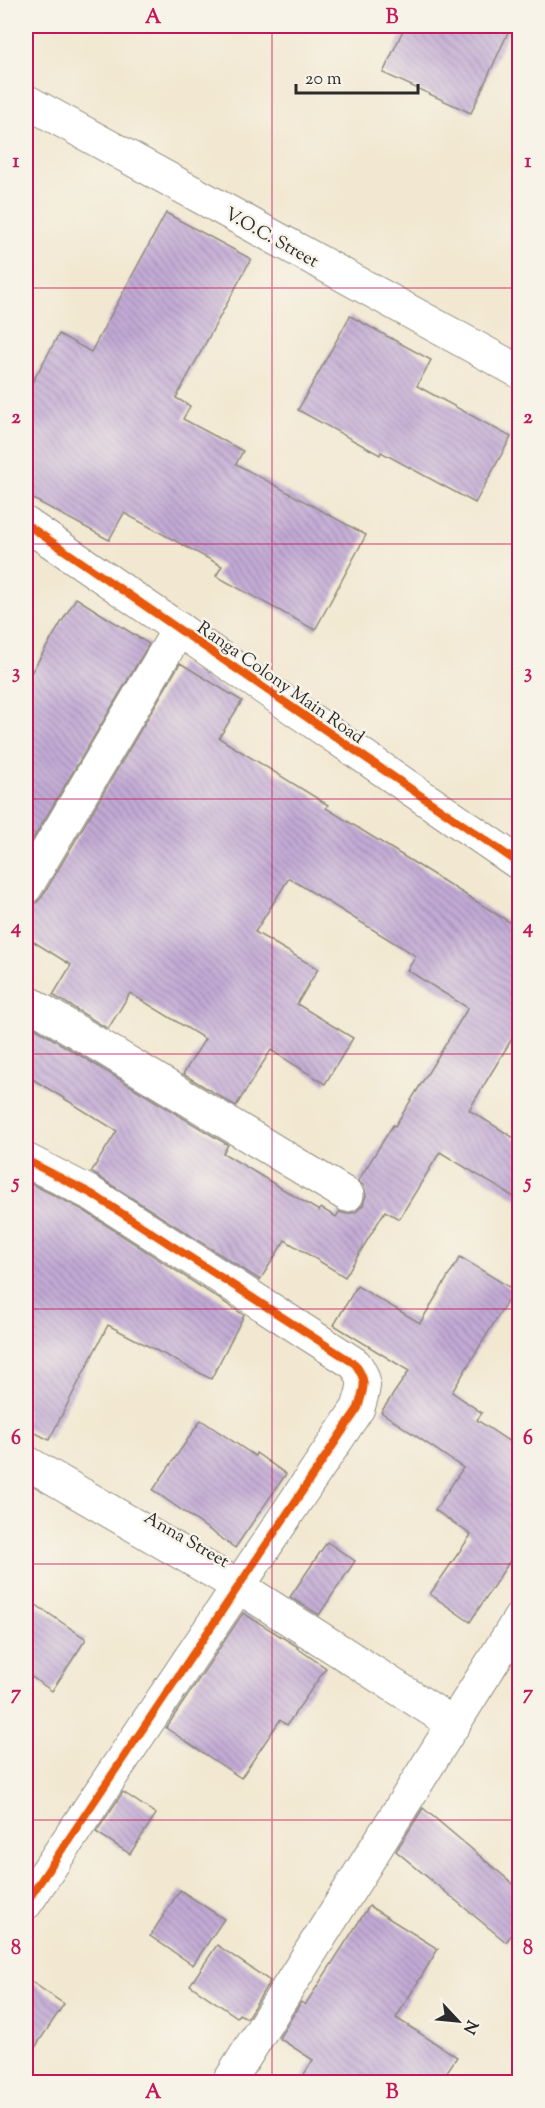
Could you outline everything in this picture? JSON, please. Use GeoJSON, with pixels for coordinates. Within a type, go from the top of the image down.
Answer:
{"type":"FeatureCollection","features":[{"type":"Feature","properties":{"kind":"street","name":"V.O.C. Street"},"geometry":{"type":"LineString","coordinates":[[26,101],[519,372]]}},
{"type":"Feature","properties":{"kind":"street","name":"Ranga Colony Main Road"},"geometry":{"type":"LineString","coordinates":[[26,524],[519,864]]}},
{"type":"Feature","properties":{"kind":"street"},"geometry":{"type":"LineString","coordinates":[[26,887],[178,629]]}},
{"type":"Feature","properties":{"kind":"street"},"geometry":{"type":"LineString","coordinates":[[26,1001],[347,1195]]}},
{"type":"Feature","properties":{"kind":"street"},"geometry":{"type":"LineString","coordinates":[[26,1160],[92,1194],[355,1364],[364,1376],[358,1408],[26,1903]]}},
{"type":"Feature","properties":{"kind":"street","name":"Anna Street"},"geometry":{"type":"LineString","coordinates":[[26,1462],[238,1586],[454,1724]]}},
{"type":"Feature","properties":{"kind":"street"},"geometry":{"type":"LineString","coordinates":[[229,2082],[519,1618]]}},
{"type":"Feature","properties":{"kind":"building"},"geometry":{"type":"Polygon","coordinates":[[[405,26],[511,26],[471,113],[383,73],[405,26]]]}},
{"type":"Feature","properties":{"kind":"building"},"geometry":{"type":"Polygon","coordinates":[[[166,213],[251,259],[176,398],[190,406],[183,419],[243,451],[236,464],[366,535],[315,630],[216,576],[222,566],[124,513],[109,540],[26,495],[26,394],[59,334],[91,352],[166,213]]]}},
{"type":"Feature","properties":{"kind":"building"},"geometry":{"type":"Polygon","coordinates":[[[350,316],[431,360],[417,386],[511,437],[475,503],[298,410],[350,316]]]}},
{"type":"Feature","properties":{"kind":"building"},"geometry":{"type":"Polygon","coordinates":[[[76,598],[149,644],[26,851],[26,681],[76,598]]]}},
{"type":"Feature","properties":{"kind":"building"},"geometry":{"type":"Polygon","coordinates":[[[180,663],[242,701],[219,738],[328,805],[326,808],[519,928],[519,1027],[469,1110],[519,1141],[519,1200],[440,1152],[399,1219],[385,1211],[345,1277],[285,1240],[260,1280],[91,1172],[117,1131],[26,1075],[26,1039],[33,1027],[228,1145],[223,1153],[319,1211],[321,1208],[336,1217],[339,1212],[347,1214],[356,1212],[363,1205],[366,1195],[364,1186],[358,1181],[468,1008],[407,970],[416,956],[289,878],[255,932],[318,969],[297,1004],[353,1038],[325,1084],[271,1050],[236,1106],[183,1074],[205,1039],[130,993],[108,1029],[53,995],[71,965],[26,937],[26,906],[35,904],[42,897],[180,663]]]}},
{"type":"Feature","properties":{"kind":"building"},"geometry":{"type":"Polygon","coordinates":[[[26,1181],[83,1210],[244,1315],[211,1379],[108,1325],[49,1440],[26,1428],[26,1181]]]}},
{"type":"Feature","properties":{"kind":"building"},"geometry":{"type":"Polygon","coordinates":[[[460,1257],[514,1290],[452,1392],[482,1413],[477,1420],[519,1448],[519,1547],[470,1622],[430,1594],[471,1535],[435,1510],[463,1468],[381,1412],[409,1371],[334,1325],[357,1286],[420,1323],[460,1257]]]}},
{"type":"Feature","properties":{"kind":"building"},"geometry":{"type":"Polygon","coordinates":[[[201,1420],[286,1474],[235,1548],[153,1490],[201,1420]]]}},
{"type":"Feature","properties":{"kind":"building"},"geometry":{"type":"Polygon","coordinates":[[[327,1542],[355,1561],[319,1615],[290,1597],[327,1542]]]}},
{"type":"Feature","properties":{"kind":"building"},"geometry":{"type":"Polygon","coordinates":[[[26,1598],[86,1639],[52,1691],[26,1673],[26,1598]]]}},
{"type":"Feature","properties":{"kind":"building"},"geometry":{"type":"Polygon","coordinates":[[[243,1613],[298,1647],[326,1668],[287,1725],[280,1720],[241,1778],[166,1728],[243,1613]]]}},
{"type":"Feature","properties":{"kind":"building"},"geometry":{"type":"Polygon","coordinates":[[[123,1792],[156,1814],[130,1854],[96,1832],[123,1792]]]}},
{"type":"Feature","properties":{"kind":"building"},"geometry":{"type":"Polygon","coordinates":[[[423,1808],[519,1889],[519,1925],[506,1942],[396,1851],[423,1808]]]}},
{"type":"Feature","properties":{"kind":"building"},"geometry":{"type":"Polygon","coordinates":[[[180,1890],[224,1919],[193,1965],[150,1936],[180,1890]]]}},
{"type":"Feature","properties":{"kind":"building"},"geometry":{"type":"Polygon","coordinates":[[[369,1906],[438,1949],[396,2018],[457,2057],[440,2082],[299,2082],[313,2060],[279,2038],[301,2002],[305,2005],[369,1906]]]}},
{"type":"Feature","properties":{"kind":"building"},"geometry":{"type":"Polygon","coordinates":[[[217,1945],[270,1981],[247,2018],[239,2014],[237,2017],[190,1985],[217,1945]]]}},
{"type":"Feature","properties":{"kind":"building"},"geometry":{"type":"Polygon","coordinates":[[[26,1978],[64,2004],[26,2061],[26,1978]]]}},
{"type":"Feature","properties":{"kind":"cycle path"},"geometry":{"type":"LineString","coordinates":[[26,524],[520,864]]}},
{"type":"Feature","properties":{"kind":"cycle path"},"geometry":{"type":"LineString","coordinates":[[26,1160],[92,1194],[355,1364],[364,1385],[358,1408],[26,1903]]}}]}
